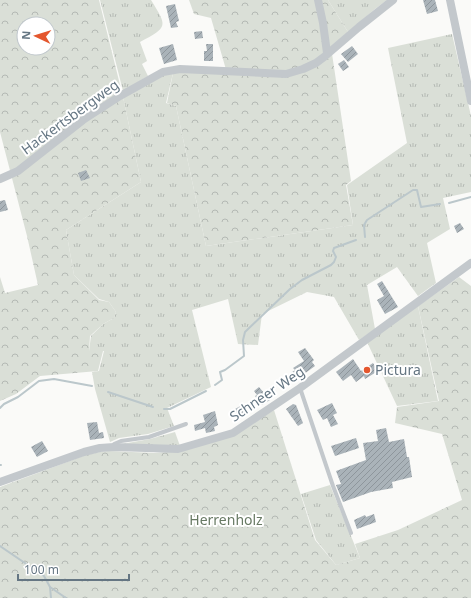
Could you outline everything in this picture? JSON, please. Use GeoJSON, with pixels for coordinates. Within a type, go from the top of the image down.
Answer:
{"type":"FeatureCollection","features":[{"type":"Feature","properties":{"kind":"street"},"geometry":{"type":"LineString","coordinates":[[318,0],[327,53]]}},
{"type":"Feature","properties":{"kind":"street","name":"Hackertsbergweg"},"geometry":{"type":"LineString","coordinates":[[0,179],[18,171],[83,120],[120,96],[163,72],[180,69],[286,74],[316,62],[393,0]]}},
{"type":"Feature","properties":{"kind":"street"},"geometry":{"type":"LineString","coordinates":[[450,0],[471,101]]}},
{"type":"Feature","properties":{"kind":"street","name":"Schneer Weg"},"geometry":{"type":"LineString","coordinates":[[0,482],[84,452],[100,448],[178,449],[233,433],[300,388],[471,263]]}},
{"type":"Feature","properties":{"kind":"lane"},"geometry":{"type":"LineString","coordinates":[[300,388],[351,533]]}},
{"type":"Feature","properties":{"kind":"lane"},"geometry":{"type":"LineString","coordinates":[[114,447],[114,444],[121,441],[149,437],[186,424]]}},
{"type":"Feature","properties":{"kind":"green space"},"geometry":{"type":"Polygon","coordinates":[[[0,0],[99,0],[123,97],[141,182],[66,230],[74,275],[99,300],[109,302],[116,312],[114,318],[103,324],[90,336],[89,351],[103,351],[98,371],[40,376],[16,394],[0,401],[0,277],[5,293],[38,285],[0,132],[0,0]]]}},
{"type":"Feature","properties":{"kind":"green space"},"geometry":{"type":"Polygon","coordinates":[[[100,0],[151,0],[162,21],[160,29],[156,33],[140,42],[147,61],[142,64],[148,76],[123,91],[100,0]]]}},
{"type":"Feature","properties":{"kind":"green space"},"geometry":{"type":"Polygon","coordinates":[[[189,0],[328,0],[348,32],[331,47],[351,181],[346,185],[353,225],[206,246],[176,106],[167,103],[173,73],[181,71],[227,73],[211,18],[194,14],[189,0]]]}},
{"type":"Feature","properties":{"kind":"green space"},"geometry":{"type":"Polygon","coordinates":[[[328,0],[387,0],[348,32],[328,0]]]}},
{"type":"Feature","properties":{"kind":"green space"},"geometry":{"type":"Polygon","coordinates":[[[452,34],[471,116],[471,192],[443,198],[450,229],[427,243],[436,283],[418,296],[397,267],[367,285],[375,329],[359,340],[334,297],[307,292],[262,314],[258,345],[238,344],[228,299],[192,310],[211,387],[167,408],[174,426],[148,434],[119,438],[110,442],[95,389],[92,372],[99,371],[104,351],[89,351],[91,336],[103,324],[114,318],[116,312],[109,302],[99,299],[74,275],[66,230],[141,182],[123,97],[162,76],[173,73],[166,103],[176,106],[206,246],[353,225],[347,185],[407,143],[388,48],[452,34]]]}},
{"type":"Feature","properties":{"kind":"green space","name":"Herrenholz"},"geometry":{"type":"Polygon","coordinates":[[[459,277],[471,286],[471,598],[0,598],[0,487],[86,455],[109,451],[154,453],[179,451],[234,436],[274,410],[315,540],[336,565],[360,558],[355,544],[398,530],[462,500],[442,434],[395,423],[397,407],[439,401],[418,306],[459,277]]]}},
{"type":"Feature","properties":{"kind":"green space"},"geometry":{"type":"Polygon","coordinates":[[[418,306],[438,401],[397,406],[367,342],[418,306]]]}},
{"type":"Feature","properties":{"kind":"green space"},"geometry":{"type":"Polygon","coordinates":[[[175,432],[180,446],[122,444],[150,439],[175,432]]]}},
{"type":"Feature","properties":{"kind":"green space"},"geometry":{"type":"Polygon","coordinates":[[[330,485],[360,558],[336,565],[316,540],[301,494],[330,485]]]}},
{"type":"Feature","properties":{"kind":"building"},"geometry":{"type":"Polygon","coordinates":[[[423,0],[435,0],[438,11],[427,14],[423,0]]]}},
{"type":"Feature","properties":{"kind":"building"},"geometry":{"type":"Polygon","coordinates":[[[175,4],[179,21],[176,22],[178,27],[171,28],[166,6],[175,4]]]}},
{"type":"Feature","properties":{"kind":"building"},"geometry":{"type":"Polygon","coordinates":[[[202,31],[203,38],[195,39],[194,32],[202,31]]]}},
{"type":"Feature","properties":{"kind":"building"},"geometry":{"type":"Polygon","coordinates":[[[173,44],[177,60],[164,64],[159,48],[173,44]]]}},
{"type":"Feature","properties":{"kind":"building"},"geometry":{"type":"Polygon","coordinates":[[[206,44],[213,44],[213,61],[204,61],[204,51],[207,51],[206,44]]]}},
{"type":"Feature","properties":{"kind":"building"},"geometry":{"type":"Polygon","coordinates":[[[352,46],[358,54],[348,62],[341,54],[352,46]]]}},
{"type":"Feature","properties":{"kind":"building"},"geometry":{"type":"Polygon","coordinates":[[[344,60],[349,67],[343,71],[338,64],[344,60]]]}},
{"type":"Feature","properties":{"kind":"building"},"geometry":{"type":"Polygon","coordinates":[[[86,170],[90,178],[81,181],[78,173],[86,170]]]}},
{"type":"Feature","properties":{"kind":"building"},"geometry":{"type":"Polygon","coordinates":[[[5,200],[8,210],[0,212],[0,201],[5,200]]]}},
{"type":"Feature","properties":{"kind":"building"},"geometry":{"type":"Polygon","coordinates":[[[460,223],[464,229],[457,233],[454,226],[460,223]]]}},
{"type":"Feature","properties":{"kind":"building"},"geometry":{"type":"Polygon","coordinates":[[[382,281],[398,307],[385,314],[377,300],[384,296],[377,284],[382,281]]]}},
{"type":"Feature","properties":{"kind":"building"},"geometry":{"type":"Polygon","coordinates":[[[305,348],[314,360],[312,362],[315,366],[293,382],[288,375],[295,370],[293,368],[304,361],[298,352],[305,348]]]}},
{"type":"Feature","properties":{"kind":"building"},"geometry":{"type":"Polygon","coordinates":[[[353,359],[361,371],[373,363],[378,371],[365,379],[364,376],[356,382],[351,375],[343,381],[336,372],[353,359]]]}},
{"type":"Feature","properties":{"kind":"building"},"geometry":{"type":"Polygon","coordinates":[[[259,387],[270,400],[262,405],[255,396],[257,395],[254,391],[259,387]]]}},
{"type":"Feature","properties":{"kind":"building"},"geometry":{"type":"Polygon","coordinates":[[[332,403],[337,413],[333,415],[338,424],[331,427],[327,418],[323,420],[317,410],[332,403]]]}},
{"type":"Feature","properties":{"kind":"building"},"geometry":{"type":"Polygon","coordinates":[[[293,404],[296,405],[303,423],[298,426],[286,409],[293,404]]]}},
{"type":"Feature","properties":{"kind":"building"},"geometry":{"type":"Polygon","coordinates":[[[242,405],[247,414],[236,421],[230,412],[242,405]]]}},
{"type":"Feature","properties":{"kind":"building"},"geometry":{"type":"Polygon","coordinates":[[[215,411],[218,425],[214,427],[215,431],[206,433],[205,428],[195,431],[194,425],[205,422],[203,415],[215,411]]]}},
{"type":"Feature","properties":{"kind":"building"},"geometry":{"type":"Polygon","coordinates":[[[97,422],[99,433],[103,432],[104,438],[90,440],[87,423],[97,422]]]}},
{"type":"Feature","properties":{"kind":"building"},"geometry":{"type":"Polygon","coordinates":[[[386,428],[389,442],[404,439],[412,477],[392,482],[393,488],[371,492],[343,502],[336,485],[341,484],[336,471],[366,460],[363,443],[378,441],[376,430],[386,428]]]}},
{"type":"Feature","properties":{"kind":"building"},"geometry":{"type":"Polygon","coordinates":[[[356,438],[359,448],[335,456],[331,446],[356,438]]]}},
{"type":"Feature","properties":{"kind":"building"},"geometry":{"type":"Polygon","coordinates":[[[42,441],[48,451],[37,457],[31,447],[42,441]]]}},
{"type":"Feature","properties":{"kind":"building"},"geometry":{"type":"Polygon","coordinates":[[[374,514],[376,522],[357,529],[354,520],[365,515],[366,517],[374,514]]]}},
{"type":"Feature","properties":{"kind":"waterway"},"geometry":{"type":"LineString","coordinates":[[365,237],[364,225],[367,220],[413,190],[417,190],[421,207],[440,204]]}},
{"type":"Feature","properties":{"kind":"waterway"},"geometry":{"type":"LineString","coordinates":[[449,203],[471,197]]}},
{"type":"Feature","properties":{"kind":"waterway"},"geometry":{"type":"LineString","coordinates":[[215,385],[222,380],[220,372],[244,356],[243,340],[245,332],[290,289],[302,280],[331,265],[336,257],[333,251],[334,248],[356,240]]}},
{"type":"Feature","properties":{"kind":"waterway"},"geometry":{"type":"LineString","coordinates":[[0,408],[4,404],[18,397],[39,381],[54,379],[92,386]]}},
{"type":"Feature","properties":{"kind":"waterway"},"geometry":{"type":"LineString","coordinates":[[164,409],[170,409],[206,391]]}},
{"type":"Feature","properties":{"kind":"waterway"},"geometry":{"type":"LineString","coordinates":[[108,392],[153,407]]}},
{"type":"Feature","properties":{"kind":"waterway"},"geometry":{"type":"LineString","coordinates":[[0,546],[44,576],[50,587],[66,598]]}},
{"type":"Feature","properties":{"kind":"waterway"},"geometry":{"type":"LineString","coordinates":[[50,587],[51,598]]}},
{"type":"Feature","properties":{"kind":"place","name":"Pictura"},"geometry":{"type":"Point","coordinates":[367,370]}}]}
